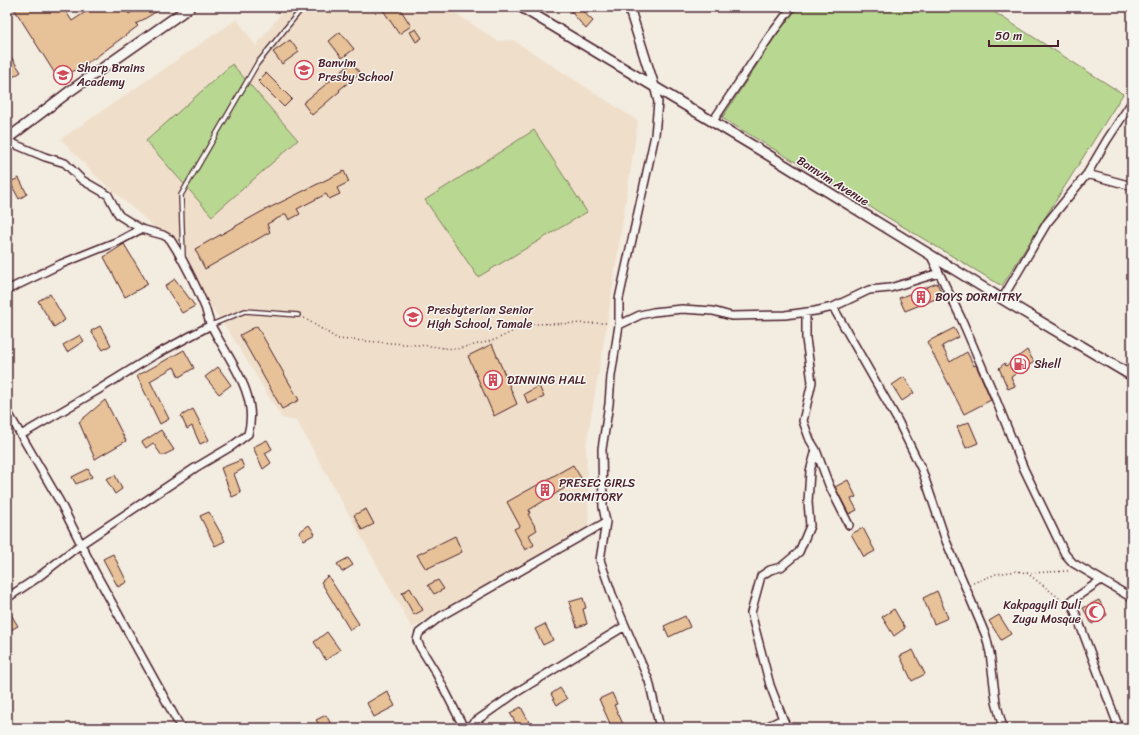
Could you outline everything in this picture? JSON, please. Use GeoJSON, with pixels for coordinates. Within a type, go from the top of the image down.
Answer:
{"type":"FeatureCollection","features":[{"type":"Feature","properties":{"kind":"street"},"geometry":{"type":"LineString","coordinates":[[7,598],[37,578],[81,544],[195,468],[232,446],[248,434],[250,426],[250,410],[243,383],[211,325],[204,307],[174,245],[167,236],[141,229],[120,216],[108,195],[82,180],[65,163],[45,157],[7,140],[70,91],[190,7]]}},
{"type":"Feature","properties":{"kind":"street","name":"Bamvim Avenue"},"geometry":{"type":"LineString","coordinates":[[521,7],[713,121],[1002,299],[1132,376]]}},
{"type":"Feature","properties":{"kind":"street"},"geometry":{"type":"LineString","coordinates":[[629,7],[658,102],[655,135],[619,299],[619,325],[602,449],[604,483],[603,507],[606,522],[600,560],[625,626],[649,682],[660,728]]}},
{"type":"Feature","properties":{"kind":"street"},"geometry":{"type":"LineString","coordinates":[[713,121],[770,36],[792,7]]}},
{"type":"Feature","properties":{"kind":"street"},"geometry":{"type":"LineString","coordinates":[[1002,299],[1047,223],[1087,174],[1132,102]]}},
{"type":"Feature","properties":{"kind":"street"},"geometry":{"type":"LineString","coordinates":[[1087,174],[1132,186]]}},
{"type":"Feature","properties":{"kind":"street"},"geometry":{"type":"LineString","coordinates":[[7,290],[61,264],[121,240],[141,229]]}},
{"type":"Feature","properties":{"kind":"street"},"geometry":{"type":"LineString","coordinates":[[930,254],[967,332],[1024,469],[1065,554],[1073,563],[1132,597]]}},
{"type":"Feature","properties":{"kind":"street"},"geometry":{"type":"LineString","coordinates":[[619,325],[640,315],[682,309],[713,311],[731,316],[785,315],[806,312],[833,307],[869,290],[890,288],[939,273]]}},
{"type":"Feature","properties":{"kind":"street"},"geometry":{"type":"LineString","coordinates":[[833,307],[916,455],[941,528],[986,636],[990,653],[996,702],[1003,728]]}},
{"type":"Feature","properties":{"kind":"street"},"geometry":{"type":"LineString","coordinates":[[806,312],[806,339],[812,382],[803,421],[829,485],[849,525]]}},
{"type":"Feature","properties":{"kind":"street"},"geometry":{"type":"LineString","coordinates":[[21,435],[153,356],[211,325]]}},
{"type":"Feature","properties":{"kind":"street"},"geometry":{"type":"LineString","coordinates":[[7,411],[60,502],[95,572],[181,728]]}},
{"type":"Feature","properties":{"kind":"street"},"geometry":{"type":"LineString","coordinates":[[787,728],[770,685],[751,613],[761,576],[770,570],[781,567],[799,552],[810,526],[808,502],[810,471],[816,450]]}},
{"type":"Feature","properties":{"kind":"street"},"geometry":{"type":"LineString","coordinates":[[606,522],[441,616],[419,633],[417,640],[436,672],[465,728],[517,692],[625,626]]}},
{"type":"Feature","properties":{"kind":"street"},"geometry":{"type":"LineString","coordinates":[[1101,580],[1072,601],[1119,728]]}},
{"type":"Feature","properties":{"kind":"street"},"geometry":{"type":"LineString","coordinates":[[764,728],[783,719]]}},
{"type":"Feature","properties":{"kind":"lane"},"geometry":{"type":"LineString","coordinates":[[183,263],[181,195],[257,64],[303,7]]}},
{"type":"Feature","properties":{"kind":"lane"},"geometry":{"type":"LineString","coordinates":[[211,325],[245,311],[298,314]]}},
{"type":"Feature","properties":{"kind":"path"},"geometry":{"type":"LineString","coordinates":[[298,314],[338,339],[458,349],[495,340],[528,324],[606,323]]}},
{"type":"Feature","properties":{"kind":"path"},"geometry":{"type":"LineString","coordinates":[[966,587],[996,574],[1017,571],[1027,573],[1086,570]]}},
{"type":"Feature","properties":{"kind":"path"},"geometry":{"type":"LineString","coordinates":[[1027,573],[1062,601],[1072,601]]}},
{"type":"Feature","properties":{"kind":"shaded area","name":"Presbyterian Senior High School, Tamale"},"geometry":{"type":"Polygon","coordinates":[[[286,7],[446,7],[498,41],[513,40],[638,121],[609,311],[586,446],[589,530],[412,628],[297,421],[282,418],[228,330],[151,224],[96,176],[61,139],[237,19],[256,46],[286,7]]]}},
{"type":"Feature","properties":{"kind":"green space"},"geometry":{"type":"Polygon","coordinates":[[[797,7],[986,7],[1123,94],[1002,286],[722,118],[785,22],[797,7]]]}},
{"type":"Feature","properties":{"kind":"green space"},"geometry":{"type":"Polygon","coordinates":[[[232,64],[298,140],[212,216],[146,141],[232,64]]]}},
{"type":"Feature","properties":{"kind":"green space"},"geometry":{"type":"Polygon","coordinates":[[[534,130],[587,212],[478,277],[425,200],[534,130]]]}},
{"type":"Feature","properties":{"kind":"building"},"geometry":{"type":"Polygon","coordinates":[[[13,7],[63,7],[72,21],[93,7],[124,7],[129,14],[140,7],[164,7],[136,24],[138,26],[95,58],[59,80],[13,7]]]}},
{"type":"Feature","properties":{"kind":"building"},"geometry":{"type":"Polygon","coordinates":[[[387,7],[399,7],[411,26],[399,34],[383,10],[387,7]]]}},
{"type":"Feature","properties":{"kind":"building"},"geometry":{"type":"Polygon","coordinates":[[[567,7],[578,7],[593,21],[586,29],[567,7]]]}},
{"type":"Feature","properties":{"kind":"building"},"geometry":{"type":"Polygon","coordinates":[[[416,29],[422,38],[416,42],[410,32],[416,29]]]}},
{"type":"Feature","properties":{"kind":"building"},"geometry":{"type":"Polygon","coordinates":[[[340,32],[354,49],[342,58],[329,41],[340,32]]]}},
{"type":"Feature","properties":{"kind":"building"},"geometry":{"type":"Polygon","coordinates":[[[290,40],[299,52],[282,64],[273,52],[290,40]]]}},
{"type":"Feature","properties":{"kind":"building"},"geometry":{"type":"Polygon","coordinates":[[[7,51],[21,72],[7,81],[7,51]]]}},
{"type":"Feature","properties":{"kind":"building"},"geometry":{"type":"Polygon","coordinates":[[[352,63],[360,73],[312,115],[303,103],[352,63]]]}},
{"type":"Feature","properties":{"kind":"building"},"geometry":{"type":"Polygon","coordinates":[[[266,73],[292,99],[284,107],[258,81],[266,73]]]}},
{"type":"Feature","properties":{"kind":"building"},"geometry":{"type":"Polygon","coordinates":[[[344,171],[349,182],[337,188],[340,194],[329,199],[326,194],[297,209],[300,214],[289,220],[286,214],[267,224],[270,232],[205,269],[195,249],[261,212],[344,171]]]}},
{"type":"Feature","properties":{"kind":"building"},"geometry":{"type":"Polygon","coordinates":[[[19,178],[27,194],[19,199],[10,182],[19,178]]]}},
{"type":"Feature","properties":{"kind":"building"},"geometry":{"type":"Polygon","coordinates":[[[124,244],[148,284],[125,297],[104,257],[124,244]]]}},
{"type":"Feature","properties":{"kind":"building"},"geometry":{"type":"Polygon","coordinates":[[[175,279],[195,306],[182,313],[165,286],[175,279]]]}},
{"type":"Feature","properties":{"kind":"building","name":"BOYS DORMITRY"},"geometry":{"type":"Polygon","coordinates":[[[937,283],[943,296],[905,311],[899,298],[937,283]]]}},
{"type":"Feature","properties":{"kind":"building"},"geometry":{"type":"Polygon","coordinates":[[[50,294],[65,320],[54,327],[38,301],[50,294]]]}},
{"type":"Feature","properties":{"kind":"building"},"geometry":{"type":"Polygon","coordinates":[[[100,326],[111,345],[103,350],[91,331],[100,326]]]}},
{"type":"Feature","properties":{"kind":"building"},"geometry":{"type":"Polygon","coordinates":[[[257,326],[299,400],[282,409],[240,335],[257,326]]]}},
{"type":"Feature","properties":{"kind":"building"},"geometry":{"type":"Polygon","coordinates":[[[954,328],[959,337],[942,346],[950,362],[967,352],[974,366],[976,365],[991,400],[964,414],[927,342],[954,328]]]}},
{"type":"Feature","properties":{"kind":"building"},"geometry":{"type":"Polygon","coordinates":[[[80,335],[84,341],[67,352],[63,345],[80,335]]]}},
{"type":"Feature","properties":{"kind":"building","name":"DINNING HALL"},"geometry":{"type":"Polygon","coordinates":[[[492,344],[517,404],[494,416],[468,356],[492,344]]]}},
{"type":"Feature","properties":{"kind":"building"},"geometry":{"type":"Polygon","coordinates":[[[184,350],[194,368],[179,377],[174,367],[150,381],[169,419],[160,424],[137,376],[184,350]]]}},
{"type":"Feature","properties":{"kind":"building"},"geometry":{"type":"Polygon","coordinates":[[[1027,350],[1034,362],[1011,377],[1015,386],[1008,389],[999,368],[1005,363],[1006,366],[1027,350]]]}},
{"type":"Feature","properties":{"kind":"building"},"geometry":{"type":"Polygon","coordinates":[[[218,367],[231,385],[219,394],[205,377],[218,367]]]}},
{"type":"Feature","properties":{"kind":"building"},"geometry":{"type":"Polygon","coordinates":[[[904,377],[914,393],[902,401],[892,385],[904,377]]]}},
{"type":"Feature","properties":{"kind":"building"},"geometry":{"type":"Polygon","coordinates":[[[539,386],[544,397],[528,404],[524,394],[539,386]]]}},
{"type":"Feature","properties":{"kind":"building"},"geometry":{"type":"Polygon","coordinates":[[[105,400],[126,441],[95,459],[79,422],[105,400]]]}},
{"type":"Feature","properties":{"kind":"building"},"geometry":{"type":"Polygon","coordinates":[[[193,409],[209,440],[200,444],[192,426],[187,429],[181,416],[193,409]]]}},
{"type":"Feature","properties":{"kind":"building"},"geometry":{"type":"Polygon","coordinates":[[[969,422],[978,443],[966,448],[957,427],[969,422]]]}},
{"type":"Feature","properties":{"kind":"building"},"geometry":{"type":"Polygon","coordinates":[[[161,430],[174,450],[162,456],[153,443],[146,448],[142,442],[161,430]]]}},
{"type":"Feature","properties":{"kind":"building"},"geometry":{"type":"Polygon","coordinates":[[[267,440],[272,449],[265,453],[271,463],[263,469],[253,447],[267,440]]]}},
{"type":"Feature","properties":{"kind":"building"},"geometry":{"type":"Polygon","coordinates":[[[241,460],[244,468],[234,474],[241,493],[232,497],[221,468],[241,460]]]}},
{"type":"Feature","properties":{"kind":"building","name":"PRESEC GIRLS DORMITORY"},"geometry":{"type":"Polygon","coordinates":[[[573,465],[581,478],[529,510],[530,513],[528,514],[537,530],[529,535],[534,545],[525,550],[514,529],[520,526],[507,502],[573,465]]]}},
{"type":"Feature","properties":{"kind":"building"},"geometry":{"type":"Polygon","coordinates":[[[88,469],[92,477],[76,484],[72,477],[88,469]]]}},
{"type":"Feature","properties":{"kind":"building"},"geometry":{"type":"Polygon","coordinates":[[[115,475],[122,489],[115,494],[106,479],[115,475]]]}},
{"type":"Feature","properties":{"kind":"building"},"geometry":{"type":"Polygon","coordinates":[[[848,480],[856,497],[851,499],[857,510],[849,514],[835,487],[848,480]]]}},
{"type":"Feature","properties":{"kind":"building"},"geometry":{"type":"Polygon","coordinates":[[[366,509],[374,524],[362,530],[354,515],[366,509]]]}},
{"type":"Feature","properties":{"kind":"building"},"geometry":{"type":"Polygon","coordinates":[[[209,512],[225,541],[215,546],[200,516],[209,512]]]}},
{"type":"Feature","properties":{"kind":"building"},"geometry":{"type":"Polygon","coordinates":[[[309,525],[315,534],[304,540],[299,532],[309,525]]]}},
{"type":"Feature","properties":{"kind":"building"},"geometry":{"type":"Polygon","coordinates":[[[863,528],[875,551],[864,557],[851,534],[863,528]]]}},
{"type":"Feature","properties":{"kind":"building"},"geometry":{"type":"Polygon","coordinates":[[[455,536],[462,552],[426,569],[417,555],[455,536]]]}},
{"type":"Feature","properties":{"kind":"building"},"geometry":{"type":"Polygon","coordinates":[[[113,554],[127,582],[118,587],[103,559],[113,554]]]}},
{"type":"Feature","properties":{"kind":"building"},"geometry":{"type":"Polygon","coordinates":[[[348,558],[353,565],[342,572],[337,564],[348,558]]]}},
{"type":"Feature","properties":{"kind":"building"},"geometry":{"type":"Polygon","coordinates":[[[328,576],[359,624],[350,630],[321,582],[328,576]]]}},
{"type":"Feature","properties":{"kind":"building"},"geometry":{"type":"Polygon","coordinates":[[[438,580],[444,589],[434,594],[428,585],[438,580]]]}},
{"type":"Feature","properties":{"kind":"building"},"geometry":{"type":"Polygon","coordinates":[[[410,588],[423,610],[414,615],[402,593],[410,588]]]}},
{"type":"Feature","properties":{"kind":"building"},"geometry":{"type":"Polygon","coordinates":[[[937,591],[948,618],[934,624],[923,598],[937,591]]]}},
{"type":"Feature","properties":{"kind":"building"},"geometry":{"type":"Polygon","coordinates":[[[583,598],[586,608],[583,609],[587,624],[577,627],[569,602],[583,598]]]}},
{"type":"Feature","properties":{"kind":"building","name":"Kakpagyili Duli Zugu Mosque"},"geometry":{"type":"Polygon","coordinates":[[[1099,600],[1107,615],[1092,624],[1083,608],[1099,600]]]}},
{"type":"Feature","properties":{"kind":"building"},"geometry":{"type":"Polygon","coordinates":[[[7,608],[18,626],[7,632],[7,608]]]}},
{"type":"Feature","properties":{"kind":"building"},"geometry":{"type":"Polygon","coordinates":[[[894,609],[905,628],[894,636],[882,617],[894,609]]]}},
{"type":"Feature","properties":{"kind":"building"},"geometry":{"type":"Polygon","coordinates":[[[999,615],[1011,634],[1001,640],[989,621],[999,615]]]}},
{"type":"Feature","properties":{"kind":"building"},"geometry":{"type":"Polygon","coordinates":[[[685,616],[690,627],[669,637],[664,626],[685,616]]]}},
{"type":"Feature","properties":{"kind":"building"},"geometry":{"type":"Polygon","coordinates":[[[545,624],[553,640],[543,645],[535,629],[545,624]]]}},
{"type":"Feature","properties":{"kind":"building"},"geometry":{"type":"Polygon","coordinates":[[[327,632],[340,650],[326,660],[314,642],[327,632]]]}},
{"type":"Feature","properties":{"kind":"building"},"geometry":{"type":"Polygon","coordinates":[[[913,650],[925,674],[912,681],[900,656],[913,650]]]}},
{"type":"Feature","properties":{"kind":"building"},"geometry":{"type":"Polygon","coordinates":[[[560,688],[567,699],[557,705],[551,694],[560,688]]]}},
{"type":"Feature","properties":{"kind":"building"},"geometry":{"type":"Polygon","coordinates":[[[387,691],[395,706],[374,717],[367,703],[387,691]]]}},
{"type":"Feature","properties":{"kind":"building"},"geometry":{"type":"Polygon","coordinates":[[[612,693],[617,704],[614,705],[625,728],[612,728],[599,699],[612,693]]]}},
{"type":"Feature","properties":{"kind":"building"},"geometry":{"type":"Polygon","coordinates":[[[521,707],[529,722],[518,727],[510,713],[521,707]]]}},
{"type":"Feature","properties":{"kind":"building"},"geometry":{"type":"Polygon","coordinates":[[[326,715],[333,728],[321,728],[316,720],[326,715]]]}},
{"type":"Feature","properties":{"kind":"place","name":"Banvim Presby School"},"geometry":{"type":"Point","coordinates":[304,70]}},
{"type":"Feature","properties":{"kind":"place","name":"Sharp Brains Academy"},"geometry":{"type":"Point","coordinates":[63,75]}},
{"type":"Feature","properties":{"kind":"place","name":"BOYS DORMITRY"},"geometry":{"type":"Point","coordinates":[921,297]}},
{"type":"Feature","properties":{"kind":"place","name":"Presbyterian Senior High School, Tamale"},"geometry":{"type":"Point","coordinates":[413,317]}},
{"type":"Feature","properties":{"kind":"place","name":"Shell"},"geometry":{"type":"Point","coordinates":[1020,364]}},
{"type":"Feature","properties":{"kind":"place","name":"DINNING HALL"},"geometry":{"type":"Point","coordinates":[493,380]}},
{"type":"Feature","properties":{"kind":"place","name":"PRESEC GIRLS DORMITORY"},"geometry":{"type":"Point","coordinates":[545,490]}},
{"type":"Feature","properties":{"kind":"place","name":"Kakpagyili Duli Zugu Mosque"},"geometry":{"type":"Point","coordinates":[1095,612]}}]}
